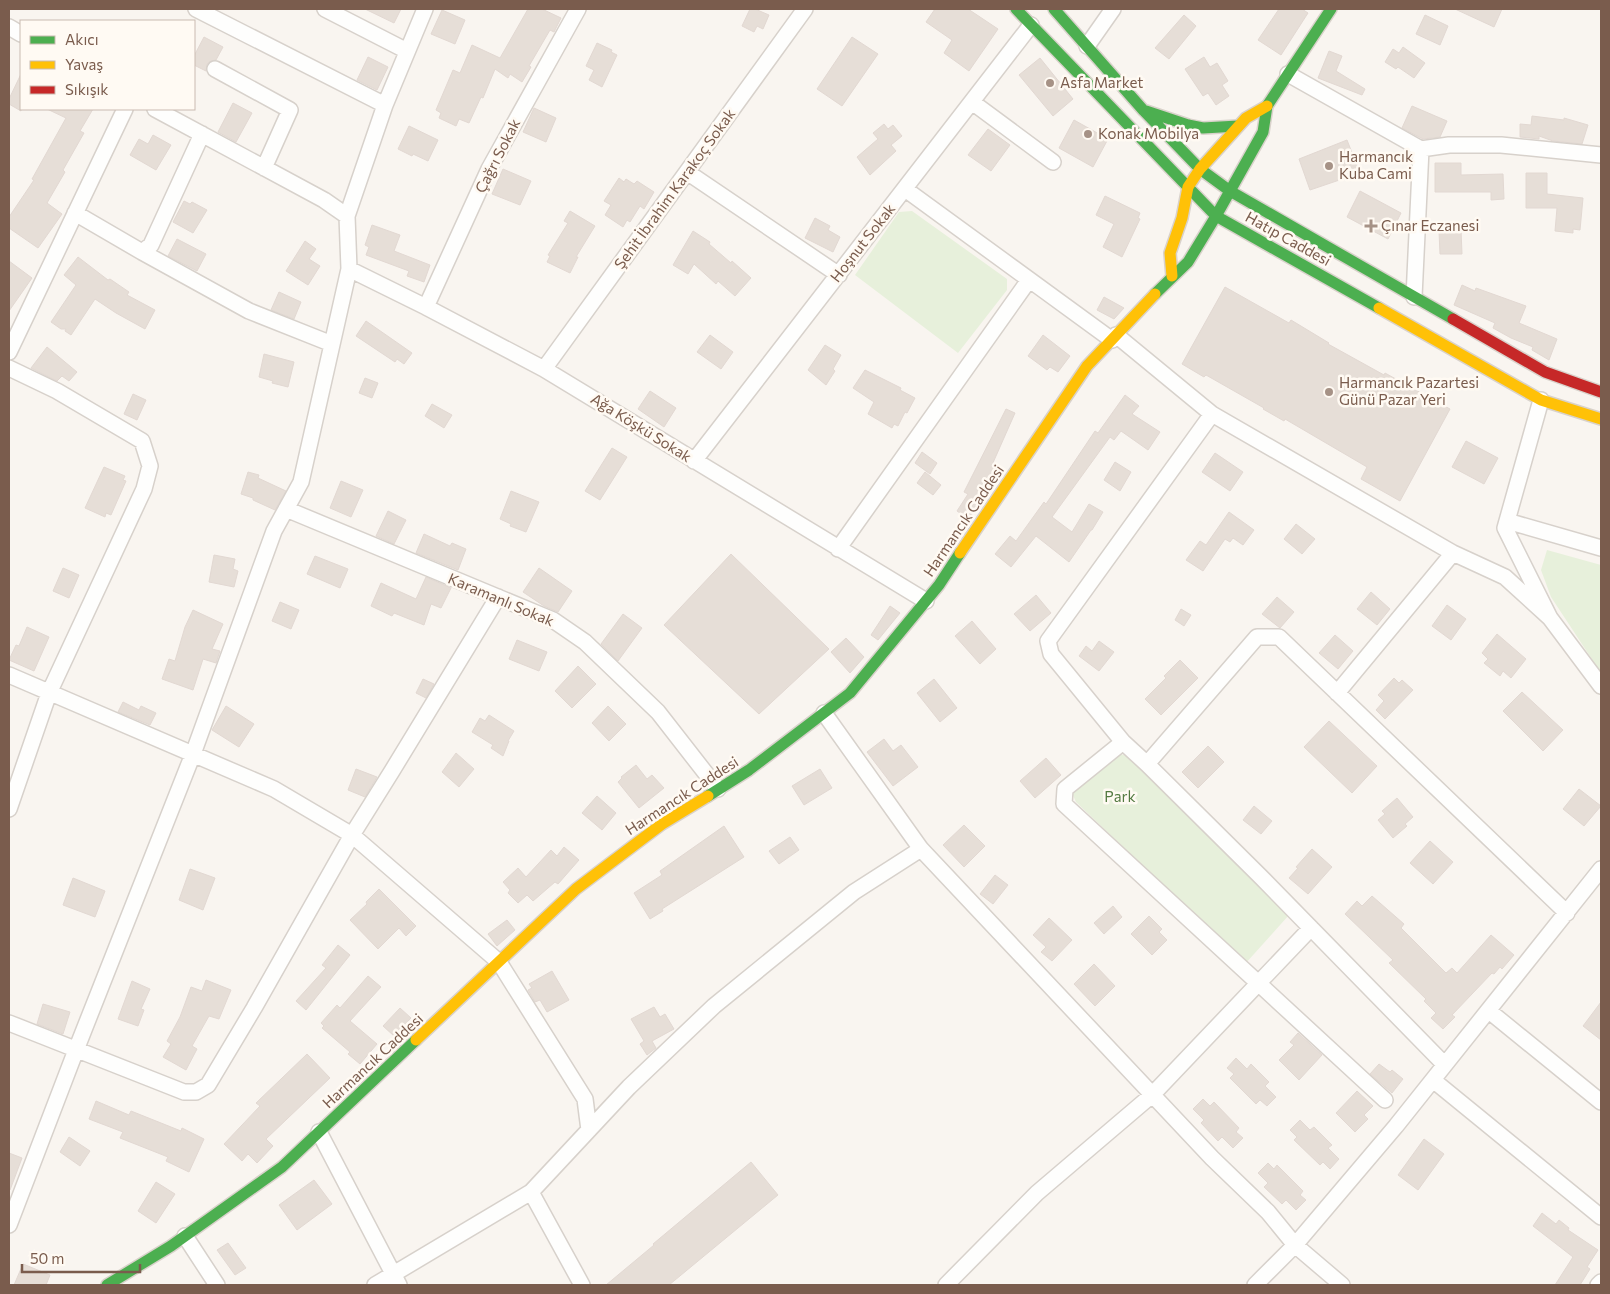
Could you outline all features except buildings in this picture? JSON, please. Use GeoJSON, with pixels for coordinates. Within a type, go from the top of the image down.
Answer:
{"type":"FeatureCollection","features":[{"type":"Feature","properties":{"kind":"street"},"geometry":{"type":"LineString","coordinates":[[196,9],[385,105]]}},
{"type":"Feature","properties":{"kind":"street"},"geometry":{"type":"LineString","coordinates":[[325,9],[408,51]]}},
{"type":"Feature","properties":{"kind":"street"},"geometry":{"type":"LineString","coordinates":[[9,1225],[76,1050],[194,754],[274,531],[301,482],[349,268],[347,216],[385,105],[425,9]]}},
{"type":"Feature","properties":{"kind":"street","name":"Çağrı Sokak"},"geometry":{"type":"LineString","coordinates":[[426,306],[489,169],[578,9]]}},
{"type":"Feature","properties":{"kind":"street","name":"Şehit İbrahim Karakoç Sokak"},"geometry":{"type":"LineString","coordinates":[[544,369],[805,9]]}},
{"type":"Feature","properties":{"kind":"street","name":"Hatıp Caddesi"},"geometry":{"type":"LineString","coordinates":[[1016,9],[1216,216],[1542,400],[1601,420]]}},
{"type":"Feature","properties":{"kind":"street","name":"Hatıp Caddesi"},"geometry":{"type":"LineString","coordinates":[[1054,9],[1144,111],[1200,169],[1230,191],[1545,372],[1601,392]]}},
{"type":"Feature","properties":{"kind":"street"},"geometry":{"type":"LineString","coordinates":[[1088,46],[1113,9]]}},
{"type":"Feature","properties":{"kind":"street"},"geometry":{"type":"LineString","coordinates":[[1172,276],[1170,253],[1182,218],[1188,187],[1200,169],[1238,126],[1246,118],[1267,106],[1331,9]]}},
{"type":"Feature","properties":{"kind":"street","name":"Hoşnut Sokak"},"geometry":{"type":"LineString","coordinates":[[694,461],[1031,25]]}},
{"type":"Feature","properties":{"kind":"street"},"geometry":{"type":"LineString","coordinates":[[9,27],[20,33]]}},
{"type":"Feature","properties":{"kind":"street"},"geometry":{"type":"LineString","coordinates":[[215,69],[290,110],[264,168]]}},
{"type":"Feature","properties":{"kind":"street"},"geometry":{"type":"LineString","coordinates":[[1288,74],[1420,150],[1449,145],[1501,145],[1601,155]]}},
{"type":"Feature","properties":{"kind":"street"},"geometry":{"type":"LineString","coordinates":[[972,102],[1052,162]]}},
{"type":"Feature","properties":{"kind":"street","name":"Harmancık Caddesi"},"geometry":{"type":"LineString","coordinates":[[107,1285],[185,1236],[282,1167],[576,889],[662,824],[749,770],[850,693],[939,585],[1087,366],[1172,276],[1188,262],[1263,132],[1267,106]]}},
{"type":"Feature","properties":{"kind":"street"},"geometry":{"type":"LineString","coordinates":[[9,352],[125,110]]}},
{"type":"Feature","properties":{"kind":"street"},"geometry":{"type":"LineString","coordinates":[[157,110],[324,200],[347,216]]}},
{"type":"Feature","properties":{"kind":"street"},"geometry":{"type":"LineString","coordinates":[[1144,111],[1188,126],[1203,128],[1238,126]]}},
{"type":"Feature","properties":{"kind":"street"},"geometry":{"type":"LineString","coordinates":[[142,252],[151,245],[202,134]]}},
{"type":"Feature","properties":{"kind":"street"},"geometry":{"type":"LineString","coordinates":[[1414,297],[1420,150]]}},
{"type":"Feature","properties":{"kind":"street"},"geometry":{"type":"LineString","coordinates":[[687,172],[838,275]]}},
{"type":"Feature","properties":{"kind":"street"},"geometry":{"type":"LineString","coordinates":[[905,189],[1029,280],[1114,337],[1212,414],[1453,553],[1505,577],[1550,618]]}},
{"type":"Feature","properties":{"kind":"street"},"geometry":{"type":"LineString","coordinates":[[75,213],[249,311],[332,344]]}},
{"type":"Feature","properties":{"kind":"street","name":"Ağa Köşkü Sokak"},"geometry":{"type":"LineString","coordinates":[[349,268],[426,306],[544,369],[926,601]]}},
{"type":"Feature","properties":{"kind":"street"},"geometry":{"type":"LineString","coordinates":[[838,549],[1029,280]]}},
{"type":"Feature","properties":{"kind":"street"},"geometry":{"type":"LineString","coordinates":[[9,368],[57,391],[142,441],[150,466],[144,489],[49,693],[9,809]]}},
{"type":"Feature","properties":{"kind":"street"},"geometry":{"type":"LineString","coordinates":[[1542,400],[1505,528],[1550,618],[1601,686]]}},
{"type":"Feature","properties":{"kind":"street"},"geometry":{"type":"LineString","coordinates":[[1212,414],[1048,641],[1052,654],[1123,742],[1311,928],[1444,1064]]}},
{"type":"Feature","properties":{"kind":"street","name":"Karamanlı Sokak"},"geometry":{"type":"LineString","coordinates":[[286,509],[553,620],[585,642],[658,712],[718,790]]}},
{"type":"Feature","properties":{"kind":"street"},"geometry":{"type":"LineString","coordinates":[[1507,521],[1601,548]]}},
{"type":"Feature","properties":{"kind":"street"},"geometry":{"type":"LineString","coordinates":[[1337,693],[1453,553]]}},
{"type":"Feature","properties":{"kind":"street"},"geometry":{"type":"LineString","coordinates":[[9,1023],[184,1092],[196,1092],[208,1085],[254,1008],[352,834],[498,597]]}},
{"type":"Feature","properties":{"kind":"street"},"geometry":{"type":"LineString","coordinates":[[1147,764],[1257,637],[1279,637],[1567,914]]}},
{"type":"Feature","properties":{"kind":"street"},"geometry":{"type":"LineString","coordinates":[[9,675],[274,789],[352,834],[499,962],[585,1099],[589,1130]]}},
{"type":"Feature","properties":{"kind":"street"},"geometry":{"type":"LineString","coordinates":[[824,713],[922,849],[1212,1158],[1268,1212],[1296,1245],[1342,1285]]}},
{"type":"Feature","properties":{"kind":"street"},"geometry":{"type":"LineString","coordinates":[[1123,742],[1065,789],[1064,804],[1385,1100]]}},
{"type":"Feature","properties":{"kind":"street"},"geometry":{"type":"LineString","coordinates":[[375,1285],[396,1280],[531,1192],[629,1087],[714,1006],[854,892],[922,849]]}},
{"type":"Feature","properties":{"kind":"street"},"geometry":{"type":"LineString","coordinates":[[1255,1285],[1296,1245],[1489,1011],[1601,869]]}},
{"type":"Feature","properties":{"kind":"street"},"geometry":{"type":"LineString","coordinates":[[946,1285],[1037,1193],[1152,1095],[1311,928]]}},
{"type":"Feature","properties":{"kind":"street"},"geometry":{"type":"LineString","coordinates":[[1489,1011],[1601,1102]]}},
{"type":"Feature","properties":{"kind":"street"},"geometry":{"type":"LineString","coordinates":[[1433,1080],[1601,1217]]}},
{"type":"Feature","properties":{"kind":"street"},"geometry":{"type":"LineString","coordinates":[[319,1132],[396,1280]]}},
{"type":"Feature","properties":{"kind":"street"},"geometry":{"type":"LineString","coordinates":[[531,1192],[582,1285]]}},
{"type":"Feature","properties":{"kind":"street"},"geometry":{"type":"LineString","coordinates":[[185,1236],[218,1285]]}},
{"type":"Feature","properties":{"kind":"street"},"geometry":{"type":"LineString","coordinates":[[1598,1285],[1601,1282]]}},
{"type":"Feature","properties":{"kind":"green space"},"geometry":{"type":"Polygon","coordinates":[[[912,211],[1007,279],[1007,290],[958,353],[855,275],[899,212],[912,211]]]}},
{"type":"Feature","properties":{"kind":"green space"},"geometry":{"type":"Polygon","coordinates":[[[1547,550],[1601,565],[1601,673],[1551,597],[1541,570],[1547,550]]]}},
{"type":"Feature","properties":{"kind":"green space","name":"Park"},"geometry":{"type":"Polygon","coordinates":[[[1117,753],[1130,757],[1289,915],[1245,964],[1076,802],[1072,793],[1117,753]]]}},
{"type":"Feature","properties":{"kind":"traffic: fast"},"geometry":{"type":"LineString","coordinates":[[1016,9],[1216,216],[1379,308]]}},
{"type":"Feature","properties":{"kind":"traffic: fast"},"geometry":{"type":"LineString","coordinates":[[1054,9],[1144,111],[1200,169],[1230,191],[1453,319]]}},
{"type":"Feature","properties":{"kind":"traffic: fast"},"geometry":{"type":"LineString","coordinates":[[1155,294],[1188,262],[1263,132],[1267,106],[1331,9]]}},
{"type":"Feature","properties":{"kind":"traffic: fast"},"geometry":{"type":"LineString","coordinates":[[1146,111],[1203,128],[1238,126]]}},
{"type":"Feature","properties":{"kind":"traffic: fast"},"geometry":{"type":"LineString","coordinates":[[708,796],[749,770],[850,693],[939,585],[960,553]]}},
{"type":"Feature","properties":{"kind":"traffic: fast"},"geometry":{"type":"LineString","coordinates":[[107,1285],[171,1246],[282,1167],[416,1040]]}},
{"type":"Feature","properties":{"kind":"traffic: slow"},"geometry":{"type":"LineString","coordinates":[[1172,276],[1170,253],[1182,218],[1188,187],[1200,169],[1246,118],[1267,106]]}},
{"type":"Feature","properties":{"kind":"traffic: slow"},"geometry":{"type":"LineString","coordinates":[[960,553],[1087,366],[1155,294]]}},
{"type":"Feature","properties":{"kind":"traffic: slow"},"geometry":{"type":"LineString","coordinates":[[1379,308],[1541,400],[1601,419]]}},
{"type":"Feature","properties":{"kind":"traffic: slow"},"geometry":{"type":"LineString","coordinates":[[416,1040],[576,889],[662,824],[708,796]]}},
{"type":"Feature","properties":{"kind":"traffic: jam"},"geometry":{"type":"LineString","coordinates":[[1453,319],[1545,372],[1601,392]]}},
{"type":"Feature","properties":{"kind":"place","name":"Asfa Market"},"geometry":{"type":"Point","coordinates":[1050,83]}},
{"type":"Feature","properties":{"kind":"place","name":"Konak Mobilya"},"geometry":{"type":"Point","coordinates":[1088,134]}},
{"type":"Feature","properties":{"kind":"place","name":"Harmancık Kuba Cami"},"geometry":{"type":"Point","coordinates":[1329,166]}},
{"type":"Feature","properties":{"kind":"place","name":"Çınar Eczanesi"},"geometry":{"type":"Point","coordinates":[1371,226]}},
{"type":"Feature","properties":{"kind":"place","name":"Harmancık Pazartesi Günü Pazar Yeri"},"geometry":{"type":"Point","coordinates":[1329,392]}}]}
